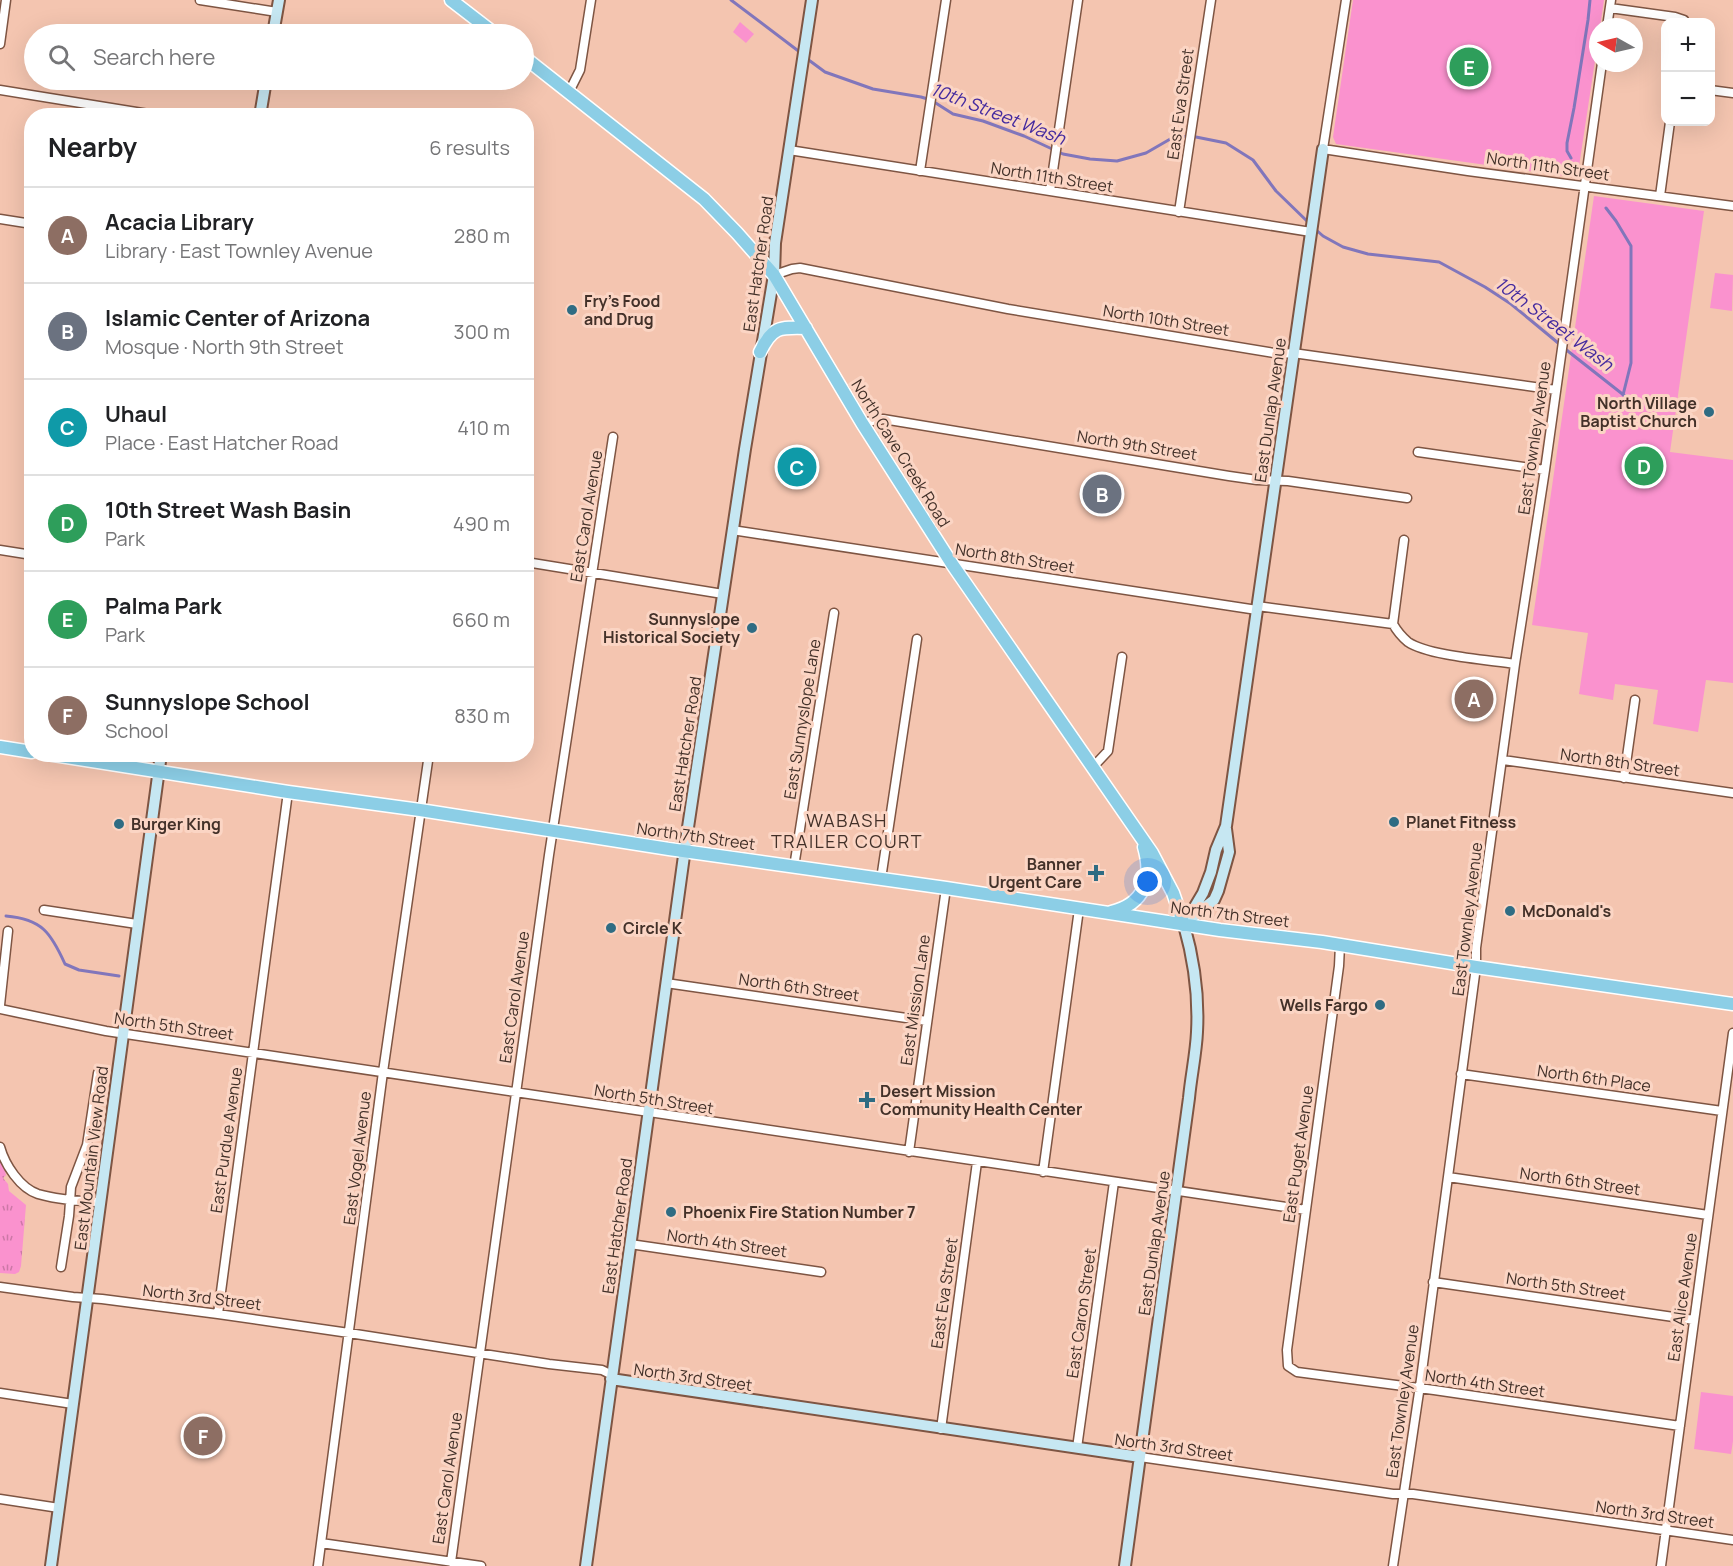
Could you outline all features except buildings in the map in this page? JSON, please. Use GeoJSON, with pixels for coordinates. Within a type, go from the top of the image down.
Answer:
{"type":"FeatureCollection","features":[{"type":"Feature","properties":{"kind":"main road"},"geometry":{"type":"LineString","coordinates":[[451,0],[482,24]]}},
{"type":"Feature","properties":{"kind":"main road","name":"North Cave Creek Road"},"geometry":{"type":"LineString","coordinates":[[534,65],[704,199],[774,275],[862,423],[952,564],[1141,837],[1173,893],[1184,925]]}},
{"type":"Feature","properties":{"kind":"main road"},"geometry":{"type":"LineString","coordinates":[[760,352],[766,340],[779,328],[806,328]]}},
{"type":"Feature","properties":{"kind":"main road"},"geometry":{"type":"LineString","coordinates":[[0,747],[24,751]]}},
{"type":"Feature","properties":{"kind":"main road","name":"North 7th Street"},"geometry":{"type":"LineString","coordinates":[[99,762],[1184,925],[1340,945],[1733,1004]]}},
{"type":"Feature","properties":{"kind":"main road"},"geometry":{"type":"LineString","coordinates":[[1104,913],[1132,904],[1141,895],[1146,884],[1147,867],[1146,852],[1141,837]]}},
{"type":"Feature","properties":{"kind":"street"},"geometry":{"type":"LineString","coordinates":[[0,44],[6,0]]}},
{"type":"Feature","properties":{"kind":"street"},"geometry":{"type":"LineString","coordinates":[[200,0],[276,12]]}},
{"type":"Feature","properties":{"kind":"street"},"geometry":{"type":"LineString","coordinates":[[274,24],[279,0]]}},
{"type":"Feature","properties":{"kind":"street"},"geometry":{"type":"LineString","coordinates":[[569,92],[580,70],[591,0]]}},
{"type":"Feature","properties":{"kind":"street","name":"East Hatcher Road"},"geometry":{"type":"LineString","coordinates":[[585,1566],[685,851],[732,530],[774,275],[775,243],[812,0]]}},
{"type":"Feature","properties":{"kind":"street"},"geometry":{"type":"LineString","coordinates":[[920,171],[946,0]]}},
{"type":"Feature","properties":{"kind":"street"},"geometry":{"type":"LineString","coordinates":[[1050,191],[1078,0]]}},
{"type":"Feature","properties":{"kind":"street","name":"East Eva Street"},"geometry":{"type":"LineString","coordinates":[[1179,212],[1211,0]]}},
{"type":"Feature","properties":{"kind":"street","name":"East Dunlap Avenue"},"geometry":{"type":"LineString","coordinates":[[1125,1566],[1197,1032],[1195,974],[1184,925],[1203,893],[1226,826],[1346,0]]}},
{"type":"Feature","properties":{"kind":"street"},"geometry":{"type":"LineString","coordinates":[[1611,4],[1678,18]]}},
{"type":"Feature","properties":{"kind":"street","name":"East Townley Avenue"},"geometry":{"type":"LineString","coordinates":[[1393,1566],[1448,1177],[1476,967],[1476,948],[1515,664],[1545,470],[1601,72]]}},
{"type":"Feature","properties":{"kind":"street"},"geometry":{"type":"LineString","coordinates":[[0,90],[111,108]]}},
{"type":"Feature","properties":{"kind":"street"},"geometry":{"type":"LineString","coordinates":[[261,108],[264,90]]}},
{"type":"Feature","properties":{"kind":"street"},"geometry":{"type":"LineString","coordinates":[[1715,91],[1733,93]]}},
{"type":"Feature","properties":{"kind":"street"},"geometry":{"type":"LineString","coordinates":[[1660,196],[1669,126]]}},
{"type":"Feature","properties":{"kind":"street","name":"North 11th Street"},"geometry":{"type":"LineString","coordinates":[[1323,149],[1733,206]]}},
{"type":"Feature","properties":{"kind":"street","name":"North 11th Street"},"geometry":{"type":"LineString","coordinates":[[789,150],[1311,232]]}},
{"type":"Feature","properties":{"kind":"street"},"geometry":{"type":"LineString","coordinates":[[0,219],[24,223]]}},
{"type":"Feature","properties":{"kind":"street","name":"North 10th Street"},"geometry":{"type":"LineString","coordinates":[[774,275],[792,268],[800,268],[1008,309],[1280,354],[1293,353],[1556,390]]}},
{"type":"Feature","properties":{"kind":"street","name":"North 9th Street"},"geometry":{"type":"LineString","coordinates":[[862,423],[883,419],[1229,476],[1407,498]]}},
{"type":"Feature","properties":{"kind":"street","name":"East Carol Avenue"},"geometry":{"type":"LineString","coordinates":[[452,1562],[515,1093],[613,437]]}},
{"type":"Feature","properties":{"kind":"street"},"geometry":{"type":"LineString","coordinates":[[1418,452],[1545,470]]}},
{"type":"Feature","properties":{"kind":"street","name":"North 8th Street"},"geometry":{"type":"LineString","coordinates":[[732,530],[1257,608],[1393,624]]}},
{"type":"Feature","properties":{"kind":"street"},"geometry":{"type":"LineString","coordinates":[[1404,540],[1393,624],[1398,633],[1418,647],[1515,664]]}},
{"type":"Feature","properties":{"kind":"street"},"geometry":{"type":"LineString","coordinates":[[0,550],[24,554]]}},
{"type":"Feature","properties":{"kind":"street"},"geometry":{"type":"LineString","coordinates":[[534,563],[723,594]]}},
{"type":"Feature","properties":{"kind":"street","name":"East Sunnyslope Lane"},"geometry":{"type":"LineString","coordinates":[[794,867],[834,613]]}},
{"type":"Feature","properties":{"kind":"street"},"geometry":{"type":"LineString","coordinates":[[881,879],[917,639]]}},
{"type":"Feature","properties":{"kind":"street"},"geometry":{"type":"LineString","coordinates":[[1092,768],[1108,751],[1122,657]]}},
{"type":"Feature","properties":{"kind":"street"},"geometry":{"type":"LineString","coordinates":[[1624,778],[1635,699]]}},
{"type":"Feature","properties":{"kind":"street","name":"North 8th Street"},"geometry":{"type":"LineString","coordinates":[[1503,760],[1733,794]]}},
{"type":"Feature","properties":{"kind":"street","name":"East Mountain View Road"},"geometry":{"type":"LineString","coordinates":[[51,1566],[159,762]]}},
{"type":"Feature","properties":{"kind":"street","name":"East Vogel Avenue"},"geometry":{"type":"LineString","coordinates":[[318,1566],[383,1072],[428,762]]}},
{"type":"Feature","properties":{"kind":"street","name":"East Purdue Avenue"},"geometry":{"type":"LineString","coordinates":[[218,1314],[288,792]]}},
{"type":"Feature","properties":{"kind":"street","name":"East Mission Lane"},"geometry":{"type":"LineString","coordinates":[[909,1152],[945,888]]}},
{"type":"Feature","properties":{"kind":"street"},"geometry":{"type":"LineString","coordinates":[[1044,1172],[1079,909]]}},
{"type":"Feature","properties":{"kind":"street"},"geometry":{"type":"LineString","coordinates":[[44,910],[137,924]]}},
{"type":"Feature","properties":{"kind":"street"},"geometry":{"type":"LineString","coordinates":[[0,1007],[8,931]]}},
{"type":"Feature","properties":{"kind":"street","name":"East Puget Avenue"},"geometry":{"type":"LineString","coordinates":[[1288,1366],[1287,1350],[1340,945]]}},
{"type":"Feature","properties":{"kind":"street","name":"North 6th Street"},"geometry":{"type":"LineString","coordinates":[[666,983],[927,1022]]}},
{"type":"Feature","properties":{"kind":"street","name":"North 5th Street"},"geometry":{"type":"LineString","coordinates":[[0,1007],[122,1034],[1305,1210]]}},
{"type":"Feature","properties":{"kind":"street","name":"East Alice Avenue"},"geometry":{"type":"LineString","coordinates":[[1661,1566],[1733,1033]]}},
{"type":"Feature","properties":{"kind":"street"},"geometry":{"type":"LineString","coordinates":[[61,1267],[71,1187],[87,1145],[98,1073]]}},
{"type":"Feature","properties":{"kind":"street","name":"North 6th Place"},"geometry":{"type":"LineString","coordinates":[[1461,1074],[1722,1111]]}},
{"type":"Feature","properties":{"kind":"street"},"geometry":{"type":"LineString","coordinates":[[0,1147],[13,1173],[37,1194],[100,1202]]}},
{"type":"Feature","properties":{"kind":"street","name":"East Eva Street"},"geometry":{"type":"LineString","coordinates":[[941,1428],[976,1162]]}},
{"type":"Feature","properties":{"kind":"street","name":"North 6th Street"},"geometry":{"type":"LineString","coordinates":[[1448,1177],[1708,1215]]}},
{"type":"Feature","properties":{"kind":"street","name":"East Caron Street"},"geometry":{"type":"LineString","coordinates":[[1077,1448],[1114,1182]]}},
{"type":"Feature","properties":{"kind":"street","name":"North 4th Street"},"geometry":{"type":"LineString","coordinates":[[630,1244],[821,1272]]}},
{"type":"Feature","properties":{"kind":"street","name":"North 5th Street"},"geometry":{"type":"LineString","coordinates":[[1433,1282],[1694,1320]]}},
{"type":"Feature","properties":{"kind":"street","name":"North 3rd Street"},"geometry":{"type":"LineString","coordinates":[[0,1287],[349,1333],[602,1370],[611,1377],[941,1428],[1393,1494],[1733,1540]]}},
{"type":"Feature","properties":{"kind":"street","name":"North 4th Street"},"geometry":{"type":"LineString","coordinates":[[1288,1366],[1297,1372],[1680,1426]]}},
{"type":"Feature","properties":{"kind":"street"},"geometry":{"type":"LineString","coordinates":[[0,1394],[73,1404]]}},
{"type":"Feature","properties":{"kind":"street"},"geometry":{"type":"LineString","coordinates":[[0,1498],[59,1508]]}},
{"type":"Feature","properties":{"kind":"street"},"geometry":{"type":"LineString","coordinates":[[321,1543],[481,1566]]}},
{"type":"Feature","properties":{"kind":"green space"},"geometry":{"type":"Polygon","coordinates":[[[1353,0],[1604,0],[1601,18],[1589,18],[1589,72],[1593,72],[1578,173],[1572,177],[1336,144],[1333,137],[1353,0]]]}},
{"type":"Feature","properties":{"kind":"green space"},"geometry":{"type":"Polygon","coordinates":[[[740,22],[754,34],[746,43],[733,32],[740,22]]]}},
{"type":"Feature","properties":{"kind":"green space"},"geometry":{"type":"Polygon","coordinates":[[[1594,196],[1704,211],[1670,452],[1733,460],[1733,683],[1706,680],[1698,732],[1653,724],[1658,690],[1615,684],[1613,700],[1579,694],[1588,633],[1532,625],[1594,196]]]}},
{"type":"Feature","properties":{"kind":"green space"},"geometry":{"type":"Polygon","coordinates":[[[1715,273],[1733,275],[1732,311],[1710,308],[1715,273]]]}},
{"type":"Feature","properties":{"kind":"green space"},"geometry":{"type":"Polygon","coordinates":[[[0,1153],[6,1175],[3,1178],[8,1184],[9,1191],[26,1205],[21,1266],[19,1272],[15,1274],[0,1273],[0,1153]]]}},
{"type":"Feature","properties":{"kind":"green space"},"geometry":{"type":"Polygon","coordinates":[[[1701,1392],[1733,1396],[1731,1454],[1694,1449],[1701,1392]]]}},
{"type":"Feature","properties":{"kind":"waterway","name":"10th Street Wash"},"geometry":{"type":"LineString","coordinates":[[731,0],[801,53]]}},
{"type":"Feature","properties":{"kind":"waterway"},"geometry":{"type":"LineString","coordinates":[[1571,158],[1567,151],[1567,143],[1590,0]]}},
{"type":"Feature","properties":{"kind":"waterway","name":"10th Street Wash"},"geometry":{"type":"LineString","coordinates":[[806,58],[825,72],[873,89],[931,100],[953,114],[983,121],[1063,154],[1117,161],[1146,153],[1172,138],[1191,136],[1226,143],[1253,160],[1276,191],[1309,223]]}},
{"type":"Feature","properties":{"kind":"waterway","name":"10th Street Wash"},"geometry":{"type":"LineString","coordinates":[[1606,208],[1631,246],[1631,363],[1623,395]]}},
{"type":"Feature","properties":{"kind":"waterway","name":"10th Street Wash"},"geometry":{"type":"LineString","coordinates":[[1314,228],[1343,247],[1368,254],[1439,262],[1485,287],[1511,304],[1630,400]]}},
{"type":"Feature","properties":{"kind":"waterway"},"geometry":{"type":"LineString","coordinates":[[6,916],[37,924],[50,936],[65,964],[79,970],[119,976]]}},
{"type":"Feature","properties":{"kind":"place","name":"Palma Park"},"geometry":{"type":"Point","coordinates":[1469,67]}},
{"type":"Feature","properties":{"kind":"place","name":"Fry's Food and Drug"},"geometry":{"type":"Point","coordinates":[572,310]}},
{"type":"Feature","properties":{"kind":"place","name":"North Village Baptist Church"},"geometry":{"type":"Point","coordinates":[1709,412]}},
{"type":"Feature","properties":{"kind":"place","name":"10th Street Wash Basin"},"geometry":{"type":"Point","coordinates":[1644,466]}},
{"type":"Feature","properties":{"kind":"place","name":"Uhaul"},"geometry":{"type":"Point","coordinates":[797,467]}},
{"type":"Feature","properties":{"kind":"place","name":"Islamic Center of Arizona"},"geometry":{"type":"Point","coordinates":[1102,494]}},
{"type":"Feature","properties":{"kind":"place","name":"Sunnyslope Historical Society"},"geometry":{"type":"Point","coordinates":[752,628]}},
{"type":"Feature","properties":{"kind":"place","name":"Acacia Library"},"geometry":{"type":"Point","coordinates":[1474,699]}},
{"type":"Feature","properties":{"kind":"place","name":"Planet Fitness"},"geometry":{"type":"Point","coordinates":[1394,822]}},
{"type":"Feature","properties":{"kind":"place","name":"Burger King"},"geometry":{"type":"Point","coordinates":[119,824]}},
{"type":"Feature","properties":{"kind":"place","name":"Banner Urgent Care"},"geometry":{"type":"Point","coordinates":[1096,873]}},
{"type":"Feature","properties":{"kind":"place","name":"McDonald's"},"geometry":{"type":"Point","coordinates":[1510,911]}},
{"type":"Feature","properties":{"kind":"place","name":"Circle K"},"geometry":{"type":"Point","coordinates":[611,928]}},
{"type":"Feature","properties":{"kind":"place","name":"Wells Fargo"},"geometry":{"type":"Point","coordinates":[1380,1005]}},
{"type":"Feature","properties":{"kind":"place","name":"Desert Mission Community Health Center"},"geometry":{"type":"Point","coordinates":[867,1100]}},
{"type":"Feature","properties":{"kind":"place","name":"Phoenix Fire Station Number 7"},"geometry":{"type":"Point","coordinates":[671,1212]}},
{"type":"Feature","properties":{"kind":"place","name":"Sunnyslope School"},"geometry":{"type":"Point","coordinates":[203,1436]}},
{"type":"Feature","properties":{"kind":"district","name":"WABASH TRAILER COURT"},"geometry":{"type":"Point","coordinates":[847,831]}}]}
